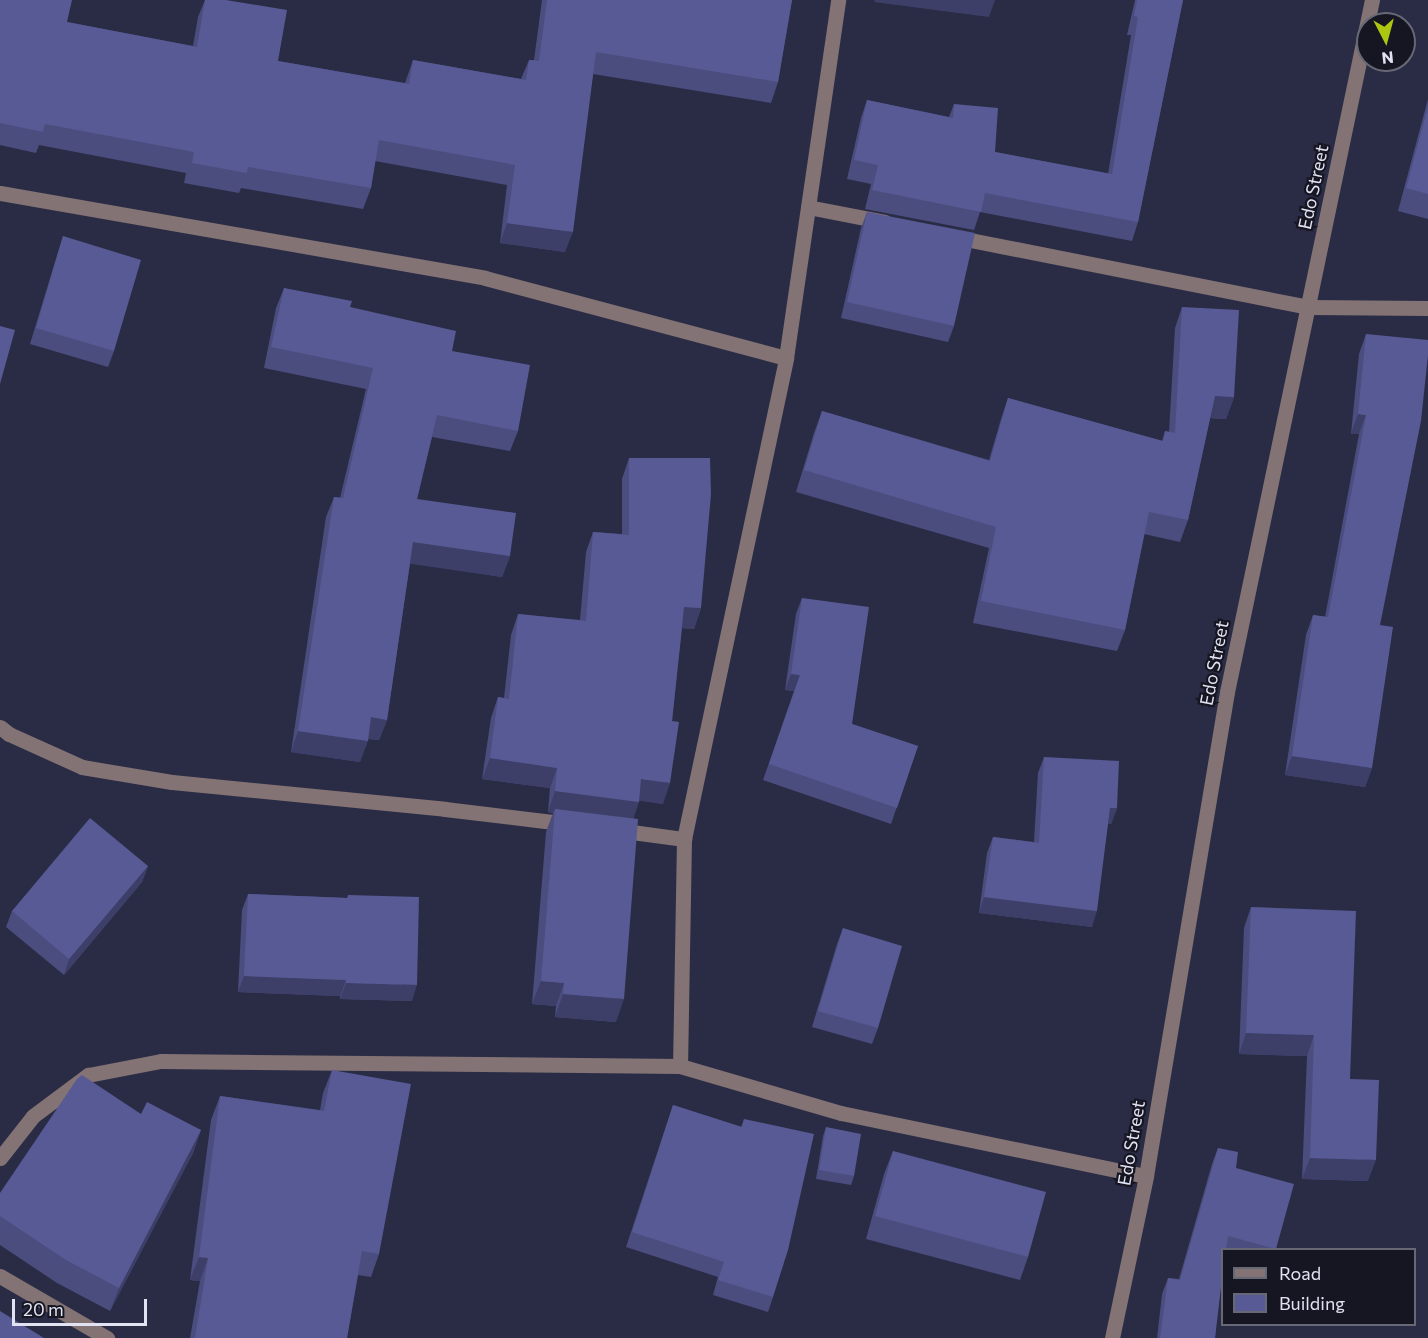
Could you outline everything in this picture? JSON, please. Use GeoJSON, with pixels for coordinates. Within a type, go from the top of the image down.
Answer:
{"type":"FeatureCollection","features":[{"type":"Feature","properties":{"kind":"street"},"geometry":{"type":"LineString","coordinates":[[680,1066],[684,839],[786,358],[838,0]]}},
{"type":"Feature","properties":{"kind":"street","name":"Edo Street"},"geometry":{"type":"LineString","coordinates":[[1112,1338],[1146,1176],[1227,692],[1372,0]]}},
{"type":"Feature","properties":{"kind":"street"},"geometry":{"type":"LineString","coordinates":[[0,193],[485,278],[786,358]]}},
{"type":"Feature","properties":{"kind":"street"},"geometry":{"type":"LineString","coordinates":[[808,207],[901,226]]}},
{"type":"Feature","properties":{"kind":"street"},"geometry":{"type":"LineString","coordinates":[[936,233],[1308,307],[1428,308]]}},
{"type":"Feature","properties":{"kind":"street"},"geometry":{"type":"LineString","coordinates":[[0,727],[9,734],[82,767],[172,782],[445,808],[582,826]]}},
{"type":"Feature","properties":{"kind":"street"},"geometry":{"type":"LineString","coordinates":[[604,829],[684,839]]}},
{"type":"Feature","properties":{"kind":"street"},"geometry":{"type":"LineString","coordinates":[[0,1158],[33,1116],[88,1075],[161,1061],[680,1066],[841,1113],[1146,1176]]}},
{"type":"Feature","properties":{"kind":"street"},"geometry":{"type":"LineString","coordinates":[[0,1276],[107,1338]]}},
{"type":"Feature","properties":{"kind":"building"},"geometry":{"type":"Polygon","coordinates":[[[0,0],[72,0],[67,22],[197,47],[205,0],[226,0],[287,10],[278,61],[409,84],[413,60],[526,80],[529,60],[539,61],[547,0],[792,0],[778,82],[596,52],[573,232],[507,223],[515,165],[379,140],[371,188],[248,167],[247,173],[192,163],[194,152],[45,124],[43,132],[0,123],[0,0]]]}},
{"type":"Feature","properties":{"kind":"building"},"geometry":{"type":"Polygon","coordinates":[[[1137,0],[1183,0],[1138,222],[985,193],[981,212],[872,190],[878,165],[854,160],[867,100],[953,118],[954,104],[998,108],[995,152],[1112,174],[1138,17],[1134,16],[1137,0]]]}},
{"type":"Feature","properties":{"kind":"building"},"geometry":{"type":"Polygon","coordinates":[[[1428,107],[1428,194],[1406,188],[1428,107]]]}},
{"type":"Feature","properties":{"kind":"building"},"geometry":{"type":"Polygon","coordinates":[[[867,212],[975,233],[954,326],[847,302],[867,212]]]}},
{"type":"Feature","properties":{"kind":"building"},"geometry":{"type":"Polygon","coordinates":[[[63,236],[141,260],[114,351],[36,328],[63,236]]]}},
{"type":"Feature","properties":{"kind":"building"},"geometry":{"type":"Polygon","coordinates":[[[284,288],[352,301],[350,307],[456,331],[452,351],[530,365],[518,431],[437,415],[417,499],[516,513],[510,556],[413,542],[387,720],[371,717],[368,741],[298,731],[334,497],[343,498],[373,368],[271,347],[284,288]]]}},
{"type":"Feature","properties":{"kind":"building"},"geometry":{"type":"Polygon","coordinates":[[[1182,307],[1239,310],[1234,397],[1215,396],[1188,520],[1149,512],[1125,630],[981,601],[996,527],[804,470],[822,411],[990,461],[1008,398],[1163,441],[1165,431],[1175,433],[1182,307]]]}},
{"type":"Feature","properties":{"kind":"building"},"geometry":{"type":"Polygon","coordinates":[[[0,326],[15,330],[0,384],[0,326]]]}},
{"type":"Feature","properties":{"kind":"building"},"geometry":{"type":"Polygon","coordinates":[[[1366,334],[1428,340],[1421,421],[1380,625],[1393,627],[1372,768],[1292,756],[1313,615],[1328,617],[1366,415],[1358,414],[1366,334]]]}},
{"type":"Feature","properties":{"kind":"building"},"geometry":{"type":"Polygon","coordinates":[[[629,458],[710,458],[711,494],[701,608],[684,607],[672,721],[679,722],[670,783],[641,779],[639,802],[555,791],[557,768],[490,758],[498,697],[509,699],[518,614],[586,621],[593,532],[629,535],[629,458]]]}},
{"type":"Feature","properties":{"kind":"building"},"geometry":{"type":"Polygon","coordinates":[[[802,598],[869,607],[852,724],[918,746],[897,808],[769,764],[800,675],[791,674],[802,598]]]}},
{"type":"Feature","properties":{"kind":"building"},"geometry":{"type":"Polygon","coordinates":[[[1044,757],[1119,761],[1117,808],[1110,808],[1097,911],[984,897],[993,837],[1039,843],[1044,757]]]}},
{"type":"Feature","properties":{"kind":"building"},"geometry":{"type":"Polygon","coordinates":[[[555,809],[638,819],[624,999],[563,994],[564,983],[541,981],[555,809]]]}},
{"type":"Feature","properties":{"kind":"building"},"geometry":{"type":"Polygon","coordinates":[[[90,818],[148,866],[69,959],[12,911],[90,818]]]}},
{"type":"Feature","properties":{"kind":"building"},"geometry":{"type":"Polygon","coordinates":[[[248,894],[348,898],[348,895],[419,897],[417,985],[244,976],[248,894]]]}},
{"type":"Feature","properties":{"kind":"building"},"geometry":{"type":"Polygon","coordinates":[[[1251,907],[1356,911],[1350,1079],[1379,1080],[1376,1160],[1310,1158],[1314,1035],[1246,1033],[1251,907]]]}},
{"type":"Feature","properties":{"kind":"building"},"geometry":{"type":"Polygon","coordinates":[[[843,928],[902,946],[878,1028],[818,1011],[843,928]]]}},
{"type":"Feature","properties":{"kind":"building"},"geometry":{"type":"Polygon","coordinates":[[[332,1070],[411,1084],[379,1254],[362,1251],[347,1338],[195,1338],[208,1258],[199,1257],[220,1096],[324,1111],[332,1070]]]}},
{"type":"Feature","properties":{"kind":"building"},"geometry":{"type":"Polygon","coordinates":[[[82,1075],[141,1114],[147,1102],[201,1130],[119,1288],[66,1260],[0,1216],[0,1193],[77,1079],[82,1075]]]}},
{"type":"Feature","properties":{"kind":"building"},"geometry":{"type":"Polygon","coordinates":[[[673,1105],[742,1127],[744,1119],[814,1134],[788,1250],[773,1297],[718,1280],[724,1262],[632,1232],[673,1105]]]}},
{"type":"Feature","properties":{"kind":"building"},"geometry":{"type":"Polygon","coordinates":[[[826,1127],[861,1134],[854,1176],[819,1170],[826,1127]]]}},
{"type":"Feature","properties":{"kind":"building"},"geometry":{"type":"Polygon","coordinates":[[[1218,1148],[1238,1152],[1236,1168],[1294,1184],[1276,1248],[1228,1236],[1226,1248],[1221,1248],[1221,1287],[1215,1338],[1160,1338],[1168,1278],[1180,1280],[1218,1148]]]}},
{"type":"Feature","properties":{"kind":"building"},"geometry":{"type":"Polygon","coordinates":[[[893,1151],[1046,1192],[1028,1257],[875,1216],[893,1151]]]}},
{"type":"Feature","properties":{"kind":"building"},"geometry":{"type":"Polygon","coordinates":[[[0,1311],[44,1338],[0,1338],[0,1311]]]}}]}
